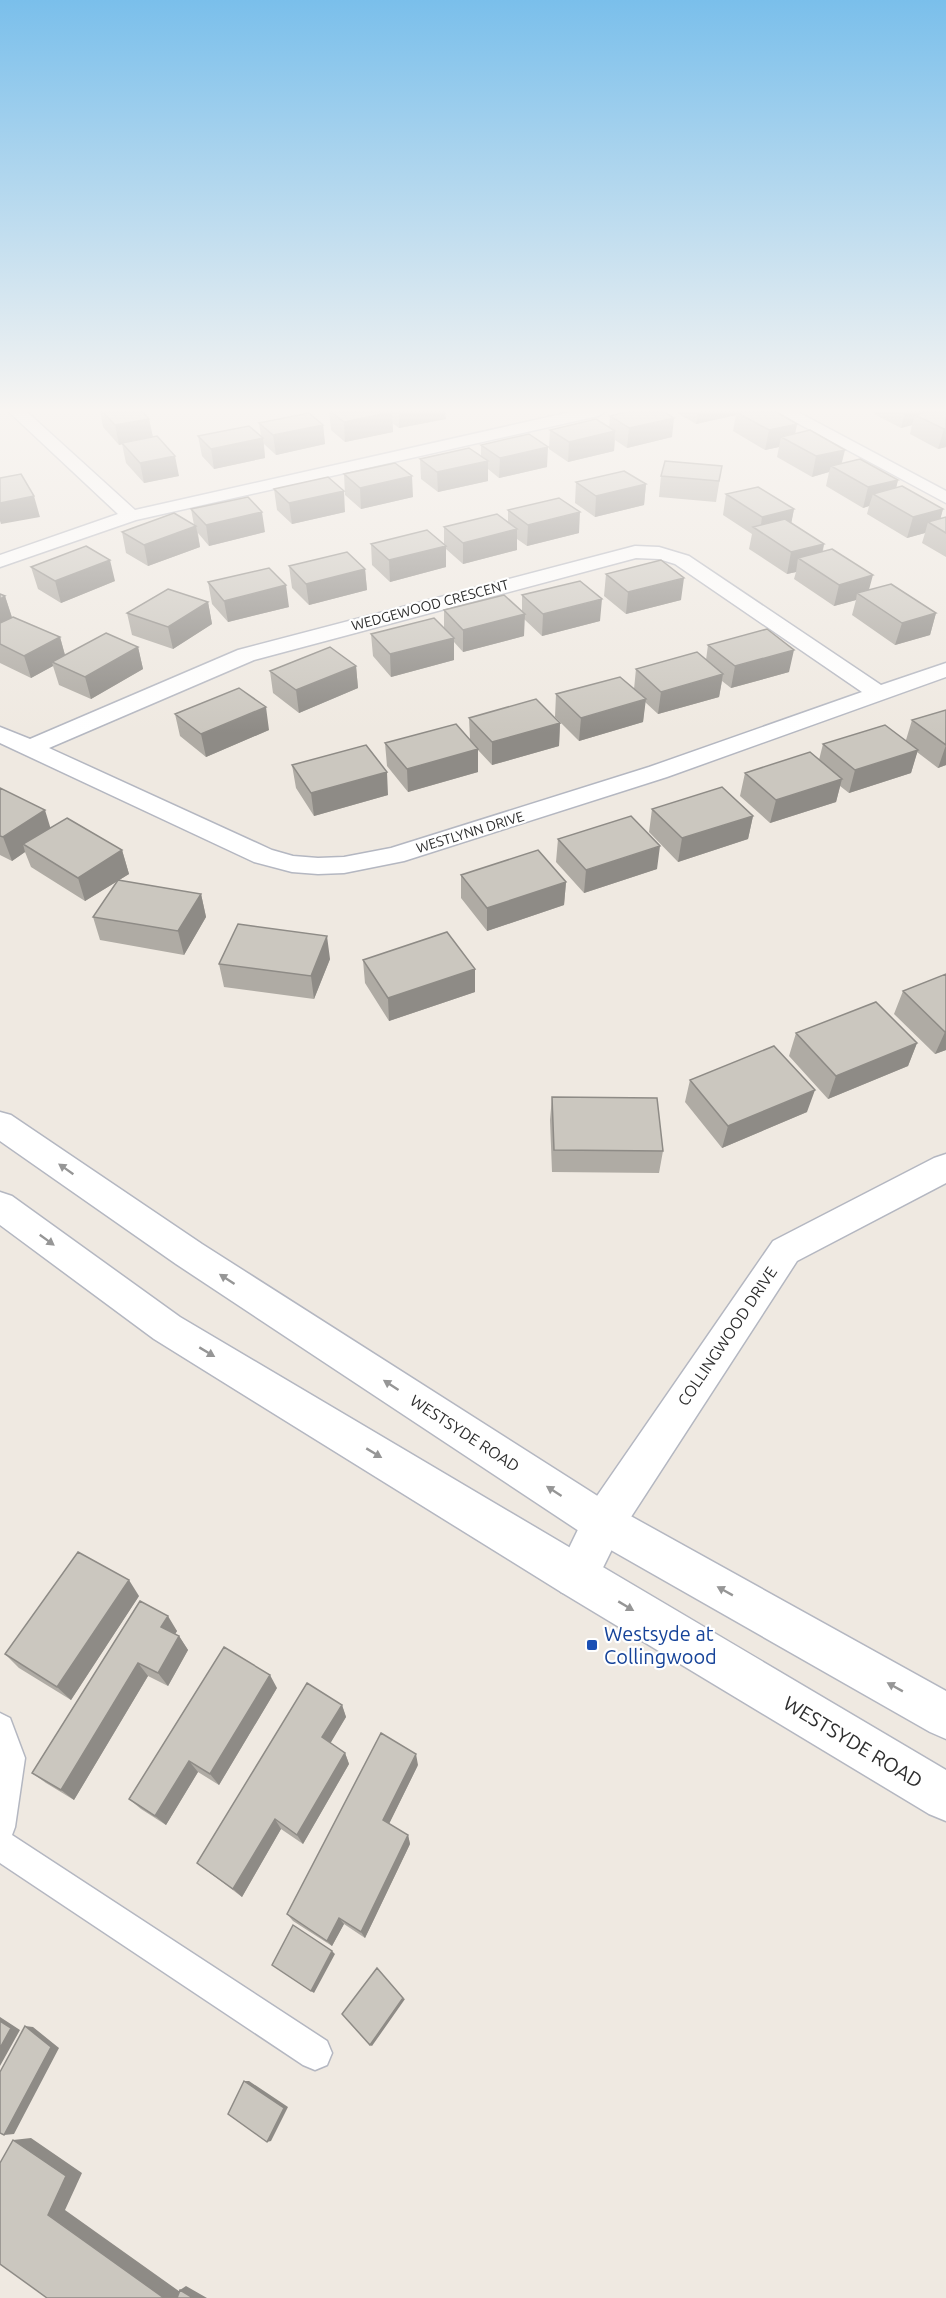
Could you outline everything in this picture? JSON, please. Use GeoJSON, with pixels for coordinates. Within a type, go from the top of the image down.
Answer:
{"type":"FeatureCollection","features":[{"type":"Feature","properties":{"kind":"street"},"geometry":{"type":"LineString","coordinates":[[0,561],[124,518]]}},
{"type":"Feature","properties":{"kind":"street","name":"WEDGEWOOD CRESCENT"},"geometry":{"type":"LineString","coordinates":[[29,748],[246,655],[635,552],[660,552],[682,560],[879,694]]}},
{"type":"Feature","properties":{"kind":"street","name":"WESTLYNN DRIVE"},"geometry":{"type":"LineString","coordinates":[[0,734],[263,856],[292,864],[344,865],[395,855],[532,814],[946,670]]}},
{"type":"Feature","properties":{"kind":"street","name":"WESTSYDE ROAD"},"geometry":{"type":"LineString","coordinates":[[0,1124],[199,1261],[603,1523],[946,1716]]}},
{"type":"Feature","properties":{"kind":"street","name":"COLLINGWOOD DRIVE"},"geometry":{"type":"LineString","coordinates":[[576,1576],[603,1523],[785,1251],[946,1167]]}},
{"type":"Feature","properties":{"kind":"street","name":"WESTSYDE ROAD"},"geometry":{"type":"LineString","coordinates":[[0,1206],[167,1328],[946,1797]]}},
{"type":"Feature","properties":{"kind":"lane"},"geometry":{"type":"LineString","coordinates":[[0,1728],[10,1758],[0,1827]]}},
{"type":"Feature","properties":{"kind":"lane"},"geometry":{"type":"LineString","coordinates":[[0,1845],[315,2053]]}},
{"type":"Feature","properties":{"kind":"building"},"geometry":{"type":"Polygon","coordinates":[[[160,518],[183,518],[196,526],[144,545],[122,532],[160,518]]]}},
{"type":"Feature","properties":{"kind":"building"},"geometry":{"type":"Polygon","coordinates":[[[200,518],[235,518],[206,525],[200,518]]]}},
{"type":"Feature","properties":{"kind":"building"},"geometry":{"type":"Polygon","coordinates":[[[480,518],[503,518],[517,529],[463,543],[444,527],[480,518]]]}},
{"type":"Feature","properties":{"kind":"building"},"geometry":{"type":"Polygon","coordinates":[[[519,518],[555,518],[528,525],[519,518]]]}},
{"type":"Feature","properties":{"kind":"building"},"geometry":{"type":"Polygon","coordinates":[[[946,518],[946,533],[928,522],[946,518]]]}},
{"type":"Feature","properties":{"kind":"building"},"geometry":{"type":"Polygon","coordinates":[[[785,519],[824,544],[791,552],[753,527],[785,519]]]}},
{"type":"Feature","properties":{"kind":"building"},"geometry":{"type":"Polygon","coordinates":[[[427,530],[446,546],[389,560],[371,544],[427,530]]]}},
{"type":"Feature","properties":{"kind":"building"},"geometry":{"type":"Polygon","coordinates":[[[86,546],[110,560],[55,581],[31,567],[86,546]]]}},
{"type":"Feature","properties":{"kind":"building"},"geometry":{"type":"Polygon","coordinates":[[[832,549],[873,575],[839,585],[798,558],[832,549]]]}},
{"type":"Feature","properties":{"kind":"building"},"geometry":{"type":"Polygon","coordinates":[[[347,552],[365,569],[306,584],[289,566],[347,552]]]}},
{"type":"Feature","properties":{"kind":"building"},"geometry":{"type":"Polygon","coordinates":[[[661,560],[684,578],[628,592],[606,574],[661,560]]]}},
{"type":"Feature","properties":{"kind":"building"},"geometry":{"type":"Polygon","coordinates":[[[269,568],[286,585],[224,601],[208,582],[269,568]]]}},
{"type":"Feature","properties":{"kind":"building"},"geometry":{"type":"Polygon","coordinates":[[[580,581],[602,599],[543,614],[522,595],[580,581]]]}},
{"type":"Feature","properties":{"kind":"building"},"geometry":{"type":"Polygon","coordinates":[[[891,584],[936,613],[902,623],[857,593],[891,584]]]}},
{"type":"Feature","properties":{"kind":"building"},"geometry":{"type":"Polygon","coordinates":[[[168,589],[208,602],[168,627],[127,613],[168,589]]]}},
{"type":"Feature","properties":{"kind":"building"},"geometry":{"type":"Polygon","coordinates":[[[504,595],[525,614],[463,630],[444,610],[504,595]]]}},
{"type":"Feature","properties":{"kind":"building"},"geometry":{"type":"Polygon","coordinates":[[[13,617],[60,637],[24,656],[0,644],[0,623],[13,617]]]}},
{"type":"Feature","properties":{"kind":"building"},"geometry":{"type":"Polygon","coordinates":[[[434,618],[454,638],[390,654],[371,634],[434,618]]]}},
{"type":"Feature","properties":{"kind":"building"},"geometry":{"type":"Polygon","coordinates":[[[767,629],[794,650],[735,666],[708,645],[767,629]]]}},
{"type":"Feature","properties":{"kind":"building"},"geometry":{"type":"Polygon","coordinates":[[[106,633],[138,647],[85,677],[52,662],[106,633]]]}},
{"type":"Feature","properties":{"kind":"building"},"geometry":{"type":"Polygon","coordinates":[[[330,647],[356,666],[296,690],[270,671],[330,647]]]}},
{"type":"Feature","properties":{"kind":"building"},"geometry":{"type":"Polygon","coordinates":[[[697,652],[723,674],[661,692],[636,669],[697,652]]]}},
{"type":"Feature","properties":{"kind":"building"},"geometry":{"type":"Polygon","coordinates":[[[620,677],[646,699],[581,718],[556,694],[620,677]]]}},
{"type":"Feature","properties":{"kind":"building"},"geometry":{"type":"Polygon","coordinates":[[[239,688],[266,707],[201,734],[175,714],[239,688]]]}},
{"type":"Feature","properties":{"kind":"building"},"geometry":{"type":"Polygon","coordinates":[[[536,699],[560,723],[492,742],[469,718],[536,699]]]}},
{"type":"Feature","properties":{"kind":"building"},"geometry":{"type":"Polygon","coordinates":[[[946,710],[946,745],[912,720],[946,710]]]}},
{"type":"Feature","properties":{"kind":"building"},"geometry":{"type":"Polygon","coordinates":[[[456,724],[478,749],[407,769],[385,743],[456,724]]]}},
{"type":"Feature","properties":{"kind":"building"},"geometry":{"type":"Polygon","coordinates":[[[885,725],[918,750],[855,770],[823,744],[885,725]]]}},
{"type":"Feature","properties":{"kind":"building"},"geometry":{"type":"Polygon","coordinates":[[[366,745],[387,772],[311,793],[292,765],[366,745]]]}},
{"type":"Feature","properties":{"kind":"building"},"geometry":{"type":"Polygon","coordinates":[[[810,752],[842,779],[776,800],[745,773],[810,752]]]}},
{"type":"Feature","properties":{"kind":"building"},"geometry":{"type":"Polygon","coordinates":[[[722,787],[753,816],[682,838],[652,809],[722,787]]]}},
{"type":"Feature","properties":{"kind":"building"},"geometry":{"type":"Polygon","coordinates":[[[0,788],[45,810],[3,837],[0,836],[0,788]]]}},
{"type":"Feature","properties":{"kind":"building"},"geometry":{"type":"Polygon","coordinates":[[[631,816],[660,846],[586,870],[558,839],[631,816]]]}},
{"type":"Feature","properties":{"kind":"building"},"geometry":{"type":"Polygon","coordinates":[[[67,818],[122,850],[78,878],[23,844],[67,818]]]}},
{"type":"Feature","properties":{"kind":"building"},"geometry":{"type":"Polygon","coordinates":[[[538,850],[566,882],[487,908],[461,875],[538,850]]]}},
{"type":"Feature","properties":{"kind":"building"},"geometry":{"type":"Polygon","coordinates":[[[118,880],[201,894],[178,931],[93,917],[118,880]]]}},
{"type":"Feature","properties":{"kind":"building"},"geometry":{"type":"Polygon","coordinates":[[[238,924],[327,936],[311,976],[219,964],[238,924]]]}},
{"type":"Feature","properties":{"kind":"building"},"geometry":{"type":"Polygon","coordinates":[[[447,932],[475,969],[388,998],[363,960],[447,932]]]}},
{"type":"Feature","properties":{"kind":"building"},"geometry":{"type":"Polygon","coordinates":[[[946,974],[946,1031],[945,1032],[903,991],[946,974]]]}},
{"type":"Feature","properties":{"kind":"building"},"geometry":{"type":"Polygon","coordinates":[[[876,1002],[917,1043],[836,1076],[796,1033],[876,1002]]]}},
{"type":"Feature","properties":{"kind":"building"},"geometry":{"type":"Polygon","coordinates":[[[774,1046],[815,1090],[728,1126],[690,1080],[774,1046]]]}},
{"type":"Feature","properties":{"kind":"building"},"geometry":{"type":"Polygon","coordinates":[[[552,1097],[657,1098],[663,1151],[554,1150],[552,1097]]]}},
{"type":"Feature","properties":{"kind":"building"},"geometry":{"type":"Polygon","coordinates":[[[78,1552],[129,1580],[57,1687],[5,1654],[78,1552]]]}},
{"type":"Feature","properties":{"kind":"building"},"geometry":{"type":"Polygon","coordinates":[[[140,1601],[168,1616],[161,1627],[179,1636],[158,1673],[138,1663],[61,1790],[32,1773],[140,1601]]]}},
{"type":"Feature","properties":{"kind":"building"},"geometry":{"type":"Polygon","coordinates":[[[224,1647],[270,1675],[210,1774],[189,1761],[155,1816],[129,1799],[224,1647]]]}},
{"type":"Feature","properties":{"kind":"building"},"geometry":{"type":"Polygon","coordinates":[[[307,1683],[342,1705],[322,1737],[345,1753],[297,1835],[275,1819],[233,1889],[197,1863],[307,1683]]]}},
{"type":"Feature","properties":{"kind":"building"},"geometry":{"type":"Polygon","coordinates":[[[381,1733],[416,1754],[383,1820],[408,1835],[361,1932],[339,1918],[327,1941],[287,1914],[381,1733]]]}},
{"type":"Feature","properties":{"kind":"building"},"geometry":{"type":"Polygon","coordinates":[[[293,1925],[332,1951],[311,1991],[272,1965],[293,1925]]]}},
{"type":"Feature","properties":{"kind":"building"},"geometry":{"type":"Polygon","coordinates":[[[377,1968],[403,1998],[370,2045],[342,2014],[377,1968]]]}},
{"type":"Feature","properties":{"kind":"building"},"geometry":{"type":"Polygon","coordinates":[[[0,2021],[11,2028],[0,2048],[0,2021]]]}},
{"type":"Feature","properties":{"kind":"building"},"geometry":{"type":"Polygon","coordinates":[[[25,2026],[51,2047],[4,2135],[0,2133],[0,2072],[25,2026]]]}},
{"type":"Feature","properties":{"kind":"building"},"geometry":{"type":"Polygon","coordinates":[[[244,2081],[284,2108],[267,2142],[228,2114],[244,2081]]]}},
{"type":"Feature","properties":{"kind":"building"},"geometry":{"type":"Polygon","coordinates":[[[13,2140],[66,2176],[48,2215],[164,2298],[47,2298],[0,2264],[0,2163],[13,2140]]]}},
{"type":"Feature","properties":{"kind":"building"},"geometry":{"type":"Polygon","coordinates":[[[180,2290],[193,2298],[177,2298],[180,2290]]]}},
{"type":"Feature","properties":{"kind":"place","name":"Westsyde at Collingwood"},"geometry":{"type":"Point","coordinates":[592,1645]}}]}
